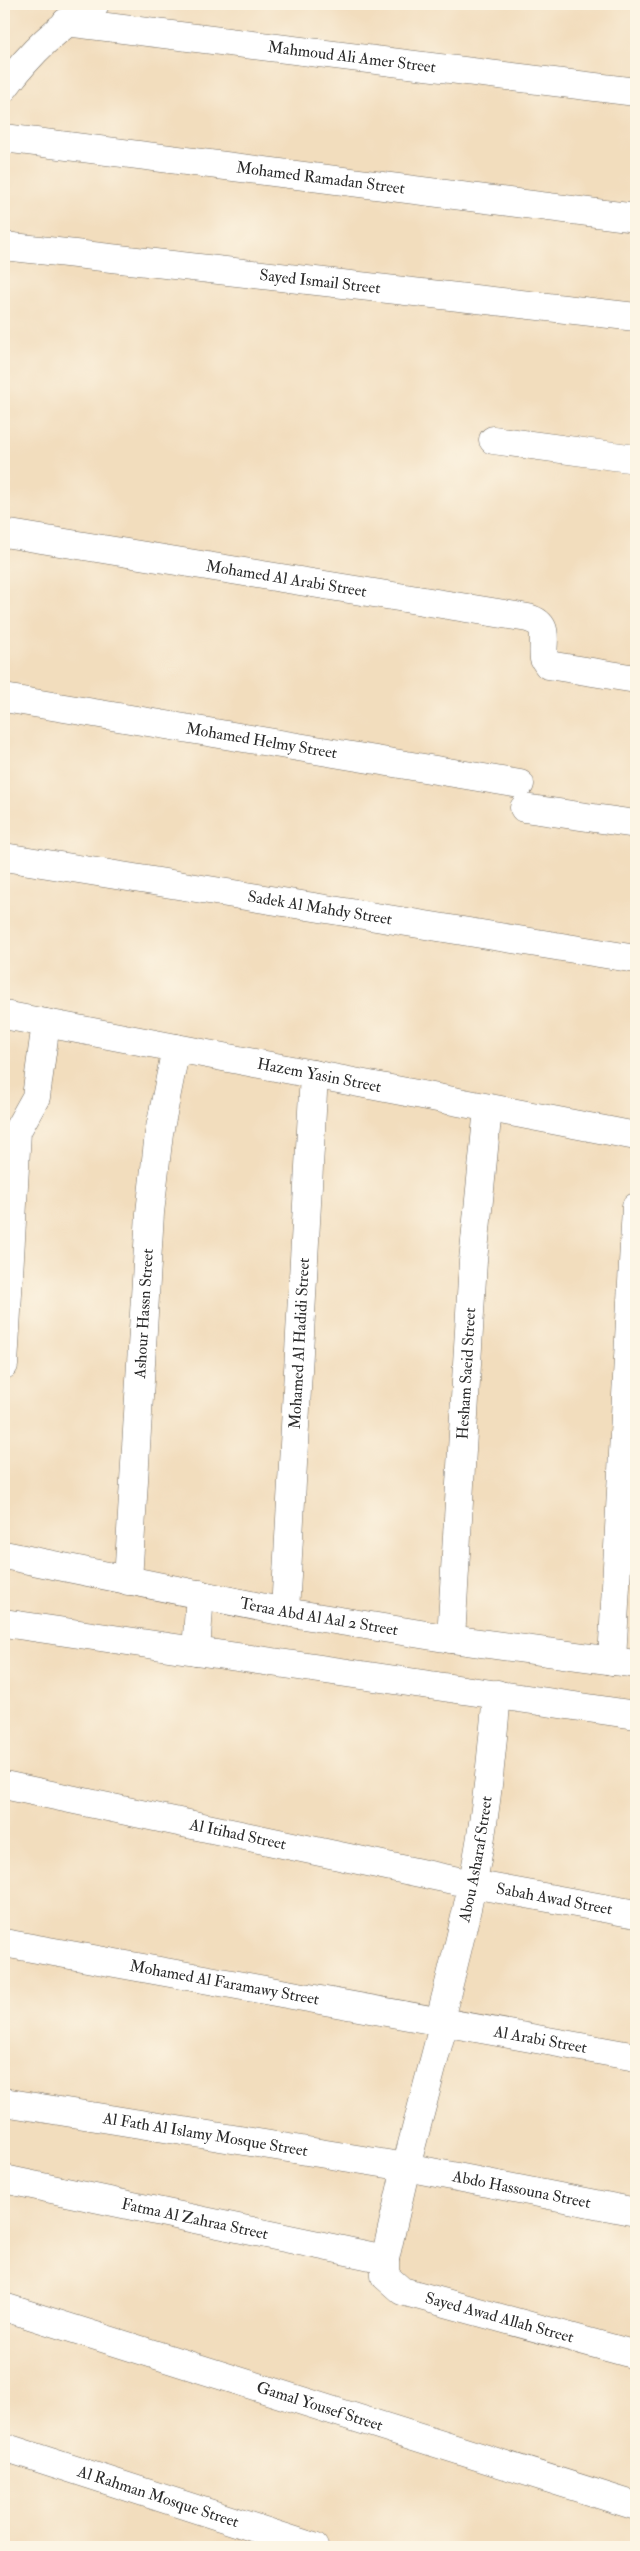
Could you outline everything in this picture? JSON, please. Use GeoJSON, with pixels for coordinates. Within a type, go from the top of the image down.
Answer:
{"type":"FeatureCollection","features":[{"type":"Feature","properties":{"kind":"street"},"geometry":{"type":"LineString","coordinates":[[4,88],[15,58],[95,4]]}},
{"type":"Feature","properties":{"kind":"street","name":"Mahmoud Ali Amer Street"},"geometry":{"type":"LineString","coordinates":[[66,22],[636,92]]}},
{"type":"Feature","properties":{"kind":"street","name":"Mohamed Ramadan Street"},"geometry":{"type":"LineString","coordinates":[[4,138],[636,218]]}},
{"type":"Feature","properties":{"kind":"street","name":"Sayed Ismail Street"},"geometry":{"type":"LineString","coordinates":[[4,246],[636,317]]}},
{"type":"Feature","properties":{"kind":"street"},"geometry":{"type":"LineString","coordinates":[[493,440],[636,459]]}},
{"type":"Feature","properties":{"kind":"street","name":"Mohamed Al Arabi Street"},"geometry":{"type":"LineString","coordinates":[[4,533],[528,618],[536,620],[542,626],[544,634],[542,652],[548,665],[636,679]]}},
{"type":"Feature","properties":{"kind":"street","name":"Mohamed Helmy Street"},"geometry":{"type":"LineString","coordinates":[[4,698],[522,796],[636,824]]}},
{"type":"Feature","properties":{"kind":"street","name":"Sadek Al Mahdy Street"},"geometry":{"type":"LineString","coordinates":[[4,857],[636,959]]}},
{"type":"Feature","properties":{"kind":"street","name":"Hazem Yasin Street"},"geometry":{"type":"LineString","coordinates":[[4,1015],[636,1136]]}},
{"type":"Feature","properties":{"kind":"street"},"geometry":{"type":"LineString","coordinates":[[4,1364],[17,1132],[36,1097],[46,1023]]}},
{"type":"Feature","properties":{"kind":"street","name":"Ashour Hassn Street"},"geometry":{"type":"LineString","coordinates":[[128,1581],[150,1213],[160,1133],[176,1048]]}},
{"type":"Feature","properties":{"kind":"street","name":"Mohamed Al Hadidi Street"},"geometry":{"type":"LineString","coordinates":[[285,1612],[314,1074]]}},
{"type":"Feature","properties":{"kind":"street","name":"Hesham Saeid Street"},"geometry":{"type":"LineString","coordinates":[[451,1639],[473,1260],[488,1108]]}},
{"type":"Feature","properties":{"kind":"street"},"geometry":{"type":"LineString","coordinates":[[624,1663],[636,1207]]}},
{"type":"Feature","properties":{"kind":"street","name":"Teraa Abd Al Aal 2 Street"},"geometry":{"type":"LineString","coordinates":[[4,1555],[285,1612],[451,1639],[624,1663]]}},
{"type":"Feature","properties":{"kind":"street"},"geometry":{"type":"LineString","coordinates":[[196,1651],[200,1594]]}},
{"type":"Feature","properties":{"kind":"street"},"geometry":{"type":"LineString","coordinates":[[4,1623],[636,1715]]}},
{"type":"Feature","properties":{"kind":"street","name":"Abou Asharaf Street"},"geometry":{"type":"LineString","coordinates":[[385,2259],[472,1884],[489,1778],[497,1694]]}},
{"type":"Feature","properties":{"kind":"street","name":"Al Itihad Street"},"geometry":{"type":"LineString","coordinates":[[4,1785],[472,1884]]}},
{"type":"Feature","properties":{"kind":"street","name":"Sabah Awad Street"},"geometry":{"type":"LineString","coordinates":[[472,1884],[636,1914]]}},
{"type":"Feature","properties":{"kind":"street","name":"Mohamed Al Faramawy Street"},"geometry":{"type":"LineString","coordinates":[[4,1942],[441,2022]]}},
{"type":"Feature","properties":{"kind":"street","name":"Al Arabi Street"},"geometry":{"type":"LineString","coordinates":[[441,2022],[636,2057]]}},
{"type":"Feature","properties":{"kind":"street","name":"Al Fath Al Islamy Mosque Street"},"geometry":{"type":"LineString","coordinates":[[4,2102],[406,2167]]}},
{"type":"Feature","properties":{"kind":"street","name":"Abdo Hassouna Street"},"geometry":{"type":"LineString","coordinates":[[406,2167],[636,2212]]}},
{"type":"Feature","properties":{"kind":"street","name":"Fatma Al Zahraa Street"},"geometry":{"type":"LineString","coordinates":[[4,2179],[385,2259]]}},
{"type":"Feature","properties":{"kind":"street","name":"Sayed Awad Allah Street"},"geometry":{"type":"LineString","coordinates":[[385,2259],[385,2276],[402,2292],[636,2354]]}},
{"type":"Feature","properties":{"kind":"street","name":"Gamal Yousef Street"},"geometry":{"type":"LineString","coordinates":[[4,2307],[636,2506]]}},
{"type":"Feature","properties":{"kind":"street","name":"Al Rahman Mosque Street"},"geometry":{"type":"LineString","coordinates":[[4,2447],[314,2547]]}}]}
